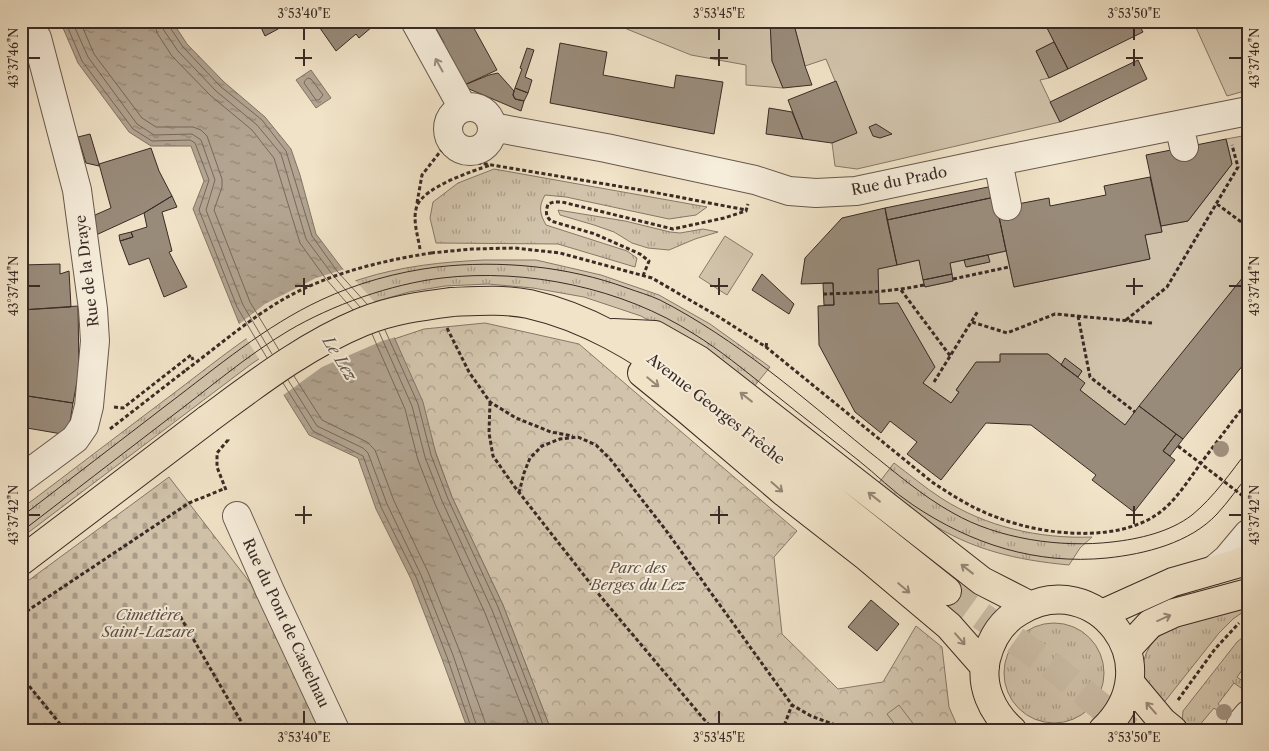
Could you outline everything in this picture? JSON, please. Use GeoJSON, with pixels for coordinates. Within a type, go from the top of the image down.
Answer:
{"type":"FeatureCollection","features":[{"type":"Feature","properties":{"kind":"main road","name":"Avenue Georges Frêche"},"geometry":{"type":"LineString","coordinates":[[21,561],[217,428],[270,373],[313,346],[363,321],[403,309],[449,313],[488,300],[528,304],[558,313],[610,333],[656,361],[686,384],[941,602],[949,626],[984,667]]}},
{"type":"Feature","properties":{"kind":"main road"},"geometry":{"type":"LineString","coordinates":[[610,333],[655,335],[699,360],[982,581],[1028,605]]}},
{"type":"Feature","properties":{"kind":"main road"},"geometry":{"type":"LineString","coordinates":[[1102,614],[1173,582],[1236,564],[1248,558]]}},
{"type":"Feature","properties":{"kind":"main road"},"geometry":{"type":"LineString","coordinates":[[1127,649],[1150,624],[1174,613],[1248,593]]}},
{"type":"Feature","properties":{"kind":"main road"},"geometry":{"type":"LineString","coordinates":[[1012,730],[1002,720],[989,717],[984,667],[989,648],[998,630],[1012,616],[1028,605],[1047,600],[1066,600],[1085,605],[1102,614],[1117,630],[1127,649],[1131,666],[1130,684],[1125,703],[1115,719],[1103,730]]}},
{"type":"Feature","properties":{"kind":"main road"},"geometry":{"type":"LineString","coordinates":[[1130,684],[1162,721],[1173,730]]}},
{"type":"Feature","properties":{"kind":"street"},"geometry":{"type":"LineString","coordinates":[[415,21],[463,108]]}},
{"type":"Feature","properties":{"kind":"street","name":"Rue de la Draye"},"geometry":{"type":"LineString","coordinates":[[21,479],[75,439],[84,426],[89,406],[95,341],[93,309],[77,190],[37,38]]}},
{"type":"Feature","properties":{"kind":"street"},"geometry":{"type":"LineString","coordinates":[[469,107],[482,110],[487,115],[492,127],[488,141],[483,147],[476,150],[461,149],[446,144],[448,124],[451,117],[463,108],[469,107]]}},
{"type":"Feature","properties":{"kind":"street","name":"Rue du Prado"},"geometry":{"type":"LineString","coordinates":[[492,127],[606,148],[755,180],[789,191],[816,193],[856,191],[998,161],[1181,136],[1248,111]]}},
{"type":"Feature","properties":{"kind":"street"},"geometry":{"type":"LineString","coordinates":[[998,161],[1007,206]]}},
{"type":"Feature","properties":{"kind":"street","name":"Rue du Pont de Castelnau"},"geometry":{"type":"LineString","coordinates":[[237,516],[335,730]]}},
{"type":"Feature","properties":{"kind":"street"},"geometry":{"type":"LineString","coordinates":[[1214,570],[1248,534]]}},
{"type":"Feature","properties":{"kind":"street"},"geometry":{"type":"LineString","coordinates":[[1239,730],[1248,715]]}},
{"type":"Feature","properties":{"kind":"path"},"geometry":{"type":"LineString","coordinates":[[446,144],[448,155],[462,160],[746,210]]}},
{"type":"Feature","properties":{"kind":"path"},"geometry":{"type":"LineString","coordinates":[[420,249],[415,217],[422,175],[446,144]]}},
{"type":"Feature","properties":{"kind":"path"},"geometry":{"type":"LineString","coordinates":[[1126,320],[1167,287],[1238,167],[1232,145]]}},
{"type":"Feature","properties":{"kind":"path"},"geometry":{"type":"LineString","coordinates":[[417,204],[433,189],[458,176],[491,164]]}},
{"type":"Feature","properties":{"kind":"path"},"geometry":{"type":"LineString","coordinates":[[746,210],[755,180]]}},
{"type":"Feature","properties":{"kind":"path"},"geometry":{"type":"LineString","coordinates":[[643,276],[649,261],[640,254],[594,234],[551,221],[546,211],[548,204],[562,202],[673,229],[724,218],[746,210]]}},
{"type":"Feature","properties":{"kind":"path"},"geometry":{"type":"LineString","coordinates":[[1217,204],[1247,225]]}},
{"type":"Feature","properties":{"kind":"path"},"geometry":{"type":"LineString","coordinates":[[186,370],[282,300],[340,274],[400,258],[472,249],[515,248],[560,253],[652,278],[766,347],[932,482],[958,499],[999,518],[1047,531],[1103,532],[1135,526],[1152,518],[1179,494],[1248,401]]}},
{"type":"Feature","properties":{"kind":"path"},"geometry":{"type":"LineString","coordinates":[[953,279],[1009,267]]}},
{"type":"Feature","properties":{"kind":"path"},"geometry":{"type":"LineString","coordinates":[[823,294],[901,290],[924,285]]}},
{"type":"Feature","properties":{"kind":"path"},"geometry":{"type":"LineString","coordinates":[[901,290],[951,357]]}},
{"type":"Feature","properties":{"kind":"path"},"geometry":{"type":"LineString","coordinates":[[934,382],[978,311]]}},
{"type":"Feature","properties":{"kind":"path"},"geometry":{"type":"LineString","coordinates":[[449,313],[469,372],[490,402],[516,418],[551,432],[578,437],[596,445],[611,460],[665,529],[792,705],[811,716],[849,730]]}},
{"type":"Feature","properties":{"kind":"path"},"geometry":{"type":"LineString","coordinates":[[972,322],[1007,333],[1055,314],[1152,322]]}},
{"type":"Feature","properties":{"kind":"path"},"geometry":{"type":"LineString","coordinates":[[1078,316],[1090,377],[1135,412]]}},
{"type":"Feature","properties":{"kind":"path"},"geometry":{"type":"LineString","coordinates":[[766,347],[767,341]]}},
{"type":"Feature","properties":{"kind":"path"},"geometry":{"type":"LineString","coordinates":[[89,406],[123,408],[191,356],[193,360]]}},
{"type":"Feature","properties":{"kind":"path"},"geometry":{"type":"LineString","coordinates":[[490,402],[489,433],[493,456],[519,493],[601,597],[713,730]]}},
{"type":"Feature","properties":{"kind":"path"},"geometry":{"type":"LineString","coordinates":[[217,428],[228,440],[217,453],[217,467],[237,516]]}},
{"type":"Feature","properties":{"kind":"path"},"geometry":{"type":"LineString","coordinates":[[519,493],[530,458],[542,446],[560,439],[578,437]]}},
{"type":"Feature","properties":{"kind":"path"},"geometry":{"type":"LineString","coordinates":[[1178,446],[1248,500]]}},
{"type":"Feature","properties":{"kind":"path"},"geometry":{"type":"LineString","coordinates":[[21,615],[189,503],[226,488]]}},
{"type":"Feature","properties":{"kind":"path"},"geometry":{"type":"LineString","coordinates":[[177,611],[246,730]]}},
{"type":"Feature","properties":{"kind":"path"},"geometry":{"type":"LineString","coordinates":[[1178,700],[1215,650],[1243,620]]}},
{"type":"Feature","properties":{"kind":"path"},"geometry":{"type":"LineString","coordinates":[[21,676],[65,730]]}},
{"type":"Feature","properties":{"kind":"path"},"geometry":{"type":"LineString","coordinates":[[780,730],[784,726],[792,705]]}},
{"type":"Feature","properties":{"kind":"green space"},"geometry":{"type":"Polygon","coordinates":[[[607,21],[770,21],[772,61],[783,88],[746,85],[746,65],[691,55],[607,21]]]}},
{"type":"Feature","properties":{"kind":"green space"},"geometry":{"type":"Polygon","coordinates":[[[793,21],[1057,21],[1047,27],[1054,42],[1036,51],[1049,78],[1040,80],[1060,122],[857,169],[835,166],[832,143],[856,132],[826,59],[805,66],[793,21]]]}},
{"type":"Feature","properties":{"kind":"green space"},"geometry":{"type":"Polygon","coordinates":[[[1193,21],[1248,21],[1248,90],[1227,96],[1193,21]]]}},
{"type":"Feature","properties":{"kind":"green space"},"geometry":{"type":"Polygon","coordinates":[[[1248,135],[1248,271],[1125,425],[1080,390],[1078,377],[1082,371],[1065,359],[1061,365],[1048,354],[1001,354],[1000,362],[976,363],[956,390],[959,392],[951,403],[923,383],[898,303],[879,304],[878,269],[919,260],[925,287],[953,281],[950,263],[964,260],[967,267],[989,262],[988,255],[1006,251],[1014,287],[1150,259],[1145,235],[1162,232],[1161,226],[1188,221],[1232,164],[1226,139],[1248,135]]]}},
{"type":"Feature","properties":{"kind":"green space"},"geometry":{"type":"Polygon","coordinates":[[[494,169],[707,207],[696,215],[669,219],[566,197],[545,195],[541,203],[541,210],[546,225],[627,251],[637,258],[635,267],[558,244],[436,243],[430,218],[433,202],[458,183],[494,169]]]}},
{"type":"Feature","properties":{"kind":"green space"},"geometry":{"type":"Polygon","coordinates":[[[558,210],[625,221],[670,232],[680,233],[703,229],[718,232],[669,250],[648,248],[632,243],[614,232],[560,215],[558,210]]]}},
{"type":"Feature","properties":{"kind":"green space"},"geometry":{"type":"Polygon","coordinates":[[[725,236],[753,254],[727,295],[699,277],[725,236]]]}},
{"type":"Feature","properties":{"kind":"green space"},"geometry":{"type":"Polygon","coordinates":[[[484,260],[536,260],[601,275],[659,295],[710,324],[770,367],[753,388],[691,344],[641,316],[584,297],[533,288],[488,284],[445,286],[409,292],[374,302],[291,337],[250,365],[21,538],[21,509],[221,357],[287,312],[335,289],[376,275],[422,265],[484,260]]]}},
{"type":"Feature","properties":{"kind":"green space","name":"Parc des Berges du Lez"},"geometry":{"type":"Polygon","coordinates":[[[485,323],[579,344],[797,531],[774,557],[782,634],[838,689],[883,682],[916,626],[942,647],[949,707],[959,730],[551,730],[503,605],[452,497],[394,339],[424,329],[485,323]]]}},
{"type":"Feature","properties":{"kind":"green space"},"geometry":{"type":"Polygon","coordinates":[[[894,463],[941,498],[976,517],[995,524],[1033,533],[1052,536],[1092,537],[1080,548],[1069,565],[1013,557],[978,546],[927,521],[878,484],[894,463]]]}},
{"type":"Feature","properties":{"kind":"green space","name":"Cimetière Saint-Lazare"},"geometry":{"type":"Polygon","coordinates":[[[169,477],[264,601],[326,730],[21,730],[21,586],[169,477]]]}},
{"type":"Feature","properties":{"kind":"green space"},"geometry":{"type":"Polygon","coordinates":[[[1241,609],[1243,612],[1219,633],[1162,705],[1146,684],[1144,677],[1143,663],[1150,647],[1170,629],[1184,623],[1241,609]]]}},
{"type":"Feature","properties":{"kind":"green space"},"geometry":{"type":"Polygon","coordinates":[[[1054,623],[1073,626],[1090,637],[1101,654],[1104,673],[1101,692],[1090,709],[1073,720],[1054,723],[1035,720],[1018,709],[1007,692],[1004,673],[1007,654],[1018,637],[1035,626],[1054,623]]]}},
{"type":"Feature","properties":{"kind":"green space"},"geometry":{"type":"Polygon","coordinates":[[[1248,633],[1248,662],[1237,677],[1248,685],[1248,693],[1234,683],[1218,704],[1231,715],[1228,719],[1214,708],[1198,727],[1200,730],[1189,730],[1182,722],[1183,711],[1237,642],[1248,633]]]}},
{"type":"Feature","properties":{"kind":"green space"},"geometry":{"type":"Polygon","coordinates":[[[899,705],[918,730],[899,730],[887,714],[899,705]]]}},
{"type":"Feature","properties":{"kind":"water","name":"Le Lez"},"geometry":{"type":"Polygon","coordinates":[[[60,21],[172,21],[187,44],[224,82],[265,117],[291,149],[316,234],[341,267],[386,319],[423,402],[436,454],[452,497],[503,605],[551,730],[468,730],[411,579],[376,509],[358,458],[309,435],[239,323],[193,209],[204,181],[191,146],[151,146],[129,132],[78,63],[60,21]]]}},
{"type":"Feature","properties":{"kind":"water"},"geometry":{"type":"Polygon","coordinates":[[[311,70],[331,98],[316,108],[296,80],[311,70]]]}},
{"type":"Feature","properties":{"kind":"pier"},"geometry":{"type":"Polygon","coordinates":[[[345,269],[388,317],[396,337],[382,341],[322,367],[282,396],[238,325],[265,304],[316,278],[345,269]]]}},
{"type":"Feature","properties":{"kind":"building"},"geometry":{"type":"Polygon","coordinates":[[[258,21],[291,21],[291,22],[265,36],[258,21]]]}},
{"type":"Feature","properties":{"kind":"building"},"geometry":{"type":"Polygon","coordinates":[[[315,21],[379,21],[359,38],[356,34],[336,51],[315,21]]]}},
{"type":"Feature","properties":{"kind":"building"},"geometry":{"type":"Polygon","coordinates":[[[437,21],[470,21],[497,70],[462,86],[439,46],[444,43],[433,23],[437,21]]]}},
{"type":"Feature","properties":{"kind":"building"},"geometry":{"type":"Polygon","coordinates":[[[770,21],[793,21],[812,85],[783,88],[772,61],[770,21]]]}},
{"type":"Feature","properties":{"kind":"building"},"geometry":{"type":"Polygon","coordinates":[[[1057,21],[1137,21],[1143,32],[1068,69],[1046,26],[1057,21]]]}},
{"type":"Feature","properties":{"kind":"building"},"geometry":{"type":"Polygon","coordinates":[[[1054,42],[1068,69],[1049,78],[1036,51],[1054,42]]]}},
{"type":"Feature","properties":{"kind":"building"},"geometry":{"type":"Polygon","coordinates":[[[560,43],[607,52],[603,75],[674,88],[676,75],[723,82],[714,134],[550,103],[560,43]]]}},
{"type":"Feature","properties":{"kind":"building"},"geometry":{"type":"Polygon","coordinates":[[[527,48],[534,50],[525,77],[532,80],[528,93],[515,88],[527,48]]]}},
{"type":"Feature","properties":{"kind":"building"},"geometry":{"type":"Polygon","coordinates":[[[1138,60],[1147,79],[1060,122],[1050,102],[1138,60]]]}},
{"type":"Feature","properties":{"kind":"building"},"geometry":{"type":"Polygon","coordinates":[[[498,73],[514,91],[515,99],[524,101],[521,111],[462,86],[498,73]]]}},
{"type":"Feature","properties":{"kind":"building"},"geometry":{"type":"Polygon","coordinates":[[[836,81],[857,133],[832,143],[803,139],[788,100],[836,81]]]}},
{"type":"Feature","properties":{"kind":"building"},"geometry":{"type":"Polygon","coordinates":[[[515,88],[528,93],[524,101],[515,99],[513,95],[515,88]]]}},
{"type":"Feature","properties":{"kind":"building"},"geometry":{"type":"Polygon","coordinates":[[[769,108],[792,112],[803,139],[766,134],[769,108]]]}},
{"type":"Feature","properties":{"kind":"building"},"geometry":{"type":"Polygon","coordinates":[[[876,124],[892,134],[880,138],[873,136],[869,127],[876,124]]]}},
{"type":"Feature","properties":{"kind":"building"},"geometry":{"type":"Polygon","coordinates":[[[90,134],[99,166],[86,163],[78,137],[90,134]]]}},
{"type":"Feature","properties":{"kind":"building"},"geometry":{"type":"Polygon","coordinates":[[[1226,139],[1232,164],[1188,221],[1161,226],[1146,155],[1226,139]]]}},
{"type":"Feature","properties":{"kind":"building"},"geometry":{"type":"Polygon","coordinates":[[[151,148],[159,171],[172,196],[144,213],[96,235],[95,215],[111,208],[99,164],[151,148]]]}},
{"type":"Feature","properties":{"kind":"building"},"geometry":{"type":"Polygon","coordinates":[[[1150,177],[1162,232],[1145,235],[1150,259],[1014,287],[997,208],[1049,198],[1050,206],[1106,195],[1104,186],[1150,177]]]}},
{"type":"Feature","properties":{"kind":"building"},"geometry":{"type":"Polygon","coordinates":[[[993,186],[995,197],[887,220],[885,208],[993,186]]]}},
{"type":"Feature","properties":{"kind":"building"},"geometry":{"type":"Polygon","coordinates":[[[172,196],[177,207],[162,212],[172,251],[169,252],[187,287],[164,297],[149,258],[129,265],[120,241],[133,237],[131,232],[147,227],[144,213],[172,196]]]}},
{"type":"Feature","properties":{"kind":"building"},"geometry":{"type":"Polygon","coordinates":[[[995,197],[1006,251],[950,263],[952,274],[923,280],[919,260],[897,265],[887,220],[995,197]]]}},
{"type":"Feature","properties":{"kind":"building"},"geometry":{"type":"Polygon","coordinates":[[[885,208],[897,265],[878,269],[879,304],[898,303],[935,367],[923,383],[951,403],[959,392],[956,390],[976,362],[1000,362],[1000,354],[1048,354],[1085,383],[1080,390],[1125,425],[1139,406],[1176,434],[1163,451],[1175,460],[1134,512],[1092,480],[1096,475],[1031,425],[986,423],[941,480],[907,454],[917,442],[890,421],[881,433],[855,412],[819,345],[818,306],[834,305],[833,283],[801,284],[805,258],[842,218],[885,208]]]}},
{"type":"Feature","properties":{"kind":"building"},"geometry":{"type":"Polygon","coordinates":[[[131,232],[133,237],[120,241],[119,235],[131,232]]]}},
{"type":"Feature","properties":{"kind":"building"},"geometry":{"type":"Polygon","coordinates":[[[988,255],[990,262],[966,267],[964,260],[988,255]]]}},
{"type":"Feature","properties":{"kind":"building"},"geometry":{"type":"Polygon","coordinates":[[[60,264],[60,274],[69,271],[71,307],[21,310],[21,265],[60,264]]]}},
{"type":"Feature","properties":{"kind":"building"},"geometry":{"type":"Polygon","coordinates":[[[1248,271],[1248,359],[1183,439],[1139,406],[1248,271]]]}},
{"type":"Feature","properties":{"kind":"building"},"geometry":{"type":"Polygon","coordinates":[[[762,274],[794,304],[789,314],[752,290],[762,274]]]}},
{"type":"Feature","properties":{"kind":"building"},"geometry":{"type":"Polygon","coordinates":[[[952,274],[953,281],[925,287],[923,280],[952,274]]]}},
{"type":"Feature","properties":{"kind":"building"},"geometry":{"type":"Polygon","coordinates":[[[823,283],[833,283],[834,305],[824,305],[823,283]]]}},
{"type":"Feature","properties":{"kind":"building"},"geometry":{"type":"Polygon","coordinates":[[[78,306],[79,371],[73,403],[21,395],[21,310],[78,306]]]}},
{"type":"Feature","properties":{"kind":"building"},"geometry":{"type":"Polygon","coordinates":[[[1065,358],[1082,371],[1078,377],[1061,365],[1065,358]]]}},
{"type":"Feature","properties":{"kind":"building"},"geometry":{"type":"Polygon","coordinates":[[[21,395],[73,403],[68,435],[21,427],[21,395]]]}},
{"type":"Feature","properties":{"kind":"building"},"geometry":{"type":"Polygon","coordinates":[[[1176,434],[1183,439],[1170,456],[1163,451],[1176,434]]]}},
{"type":"Feature","properties":{"kind":"building"},"geometry":{"type":"Polygon","coordinates":[[[871,600],[899,624],[877,651],[848,627],[871,600]]]}},
{"type":"Feature","properties":{"kind":"tunnel"},"geometry":{"type":"LineString","coordinates":[[947,591],[1058,671],[1129,730]]}},
{"type":"Feature","properties":{"kind":"tram line"},"geometry":{"type":"LineString","coordinates":[[21,517],[223,362],[300,310],[349,288],[392,275],[422,269],[461,265],[509,265],[581,274],[660,300],[715,332],[767,369],[930,499],[971,522],[1030,540],[1092,544],[1133,539],[1154,534],[1174,526],[1192,515],[1208,500],[1248,450]]}},
{"type":"Feature","properties":{"kind":"tram line"},"geometry":{"type":"LineString","coordinates":[[21,532],[242,362],[288,331],[343,304],[382,291],[423,281],[474,276],[507,276],[573,285],[605,293],[636,304],[666,318],[704,340],[732,360],[913,505],[958,531],[1005,549],[1030,555],[1081,559],[1107,558],[1151,550],[1180,540],[1206,524],[1217,514],[1248,475]]}}]}
